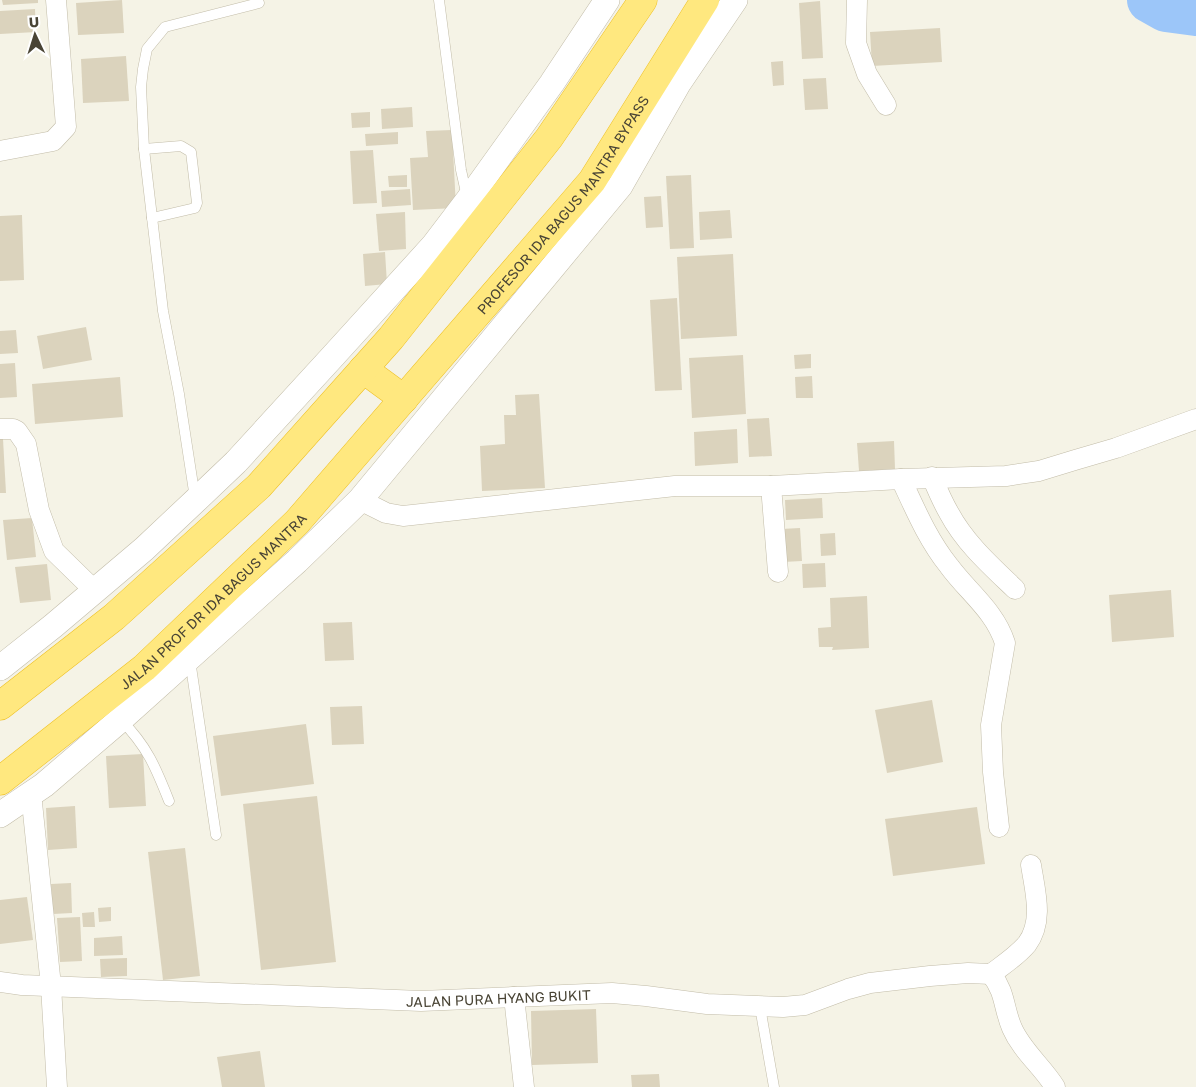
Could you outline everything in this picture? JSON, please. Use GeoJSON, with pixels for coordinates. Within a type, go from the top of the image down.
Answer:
{"type":"FeatureCollection","features":[{"type":"Feature","properties":{"kind":"highway"},"geometry":{"type":"LineString","coordinates":[[0,706],[114,617],[259,486],[391,338],[548,138],[643,0]]}},
{"type":"Feature","properties":{"kind":"highway","name":"PROFESOR IDA BAGUS MANTRA BYPASS"},"geometry":{"type":"LineString","coordinates":[[404,399],[592,181],[705,0]]}},
{"type":"Feature","properties":{"kind":"highway"},"geometry":{"type":"LineString","coordinates":[[363,369],[404,399]]}},
{"type":"Feature","properties":{"kind":"highway","name":"JALAN PROF DR IDA BAGUS MANTRA"},"geometry":{"type":"LineString","coordinates":[[0,781],[151,662],[296,522],[404,399]]}},
{"type":"Feature","properties":{"kind":"street"},"geometry":{"type":"LineString","coordinates":[[0,151],[53,142],[66,127],[56,0]]}},
{"type":"Feature","properties":{"kind":"street"},"geometry":{"type":"LineString","coordinates":[[0,668],[144,550],[236,462],[434,246],[552,83],[607,0]]}},
{"type":"Feature","properties":{"kind":"street"},"geometry":{"type":"LineString","coordinates":[[0,815],[31,794],[120,720],[189,656],[297,561],[360,500],[620,186],[678,84],[735,0]]}},
{"type":"Feature","properties":{"kind":"street"},"geometry":{"type":"LineString","coordinates":[[857,0],[856,43],[867,74],[886,105]]}},
{"type":"Feature","properties":{"kind":"street"},"geometry":{"type":"LineString","coordinates":[[360,500],[386,513],[403,516],[658,487],[771,486],[932,477],[1006,476],[1039,471],[1116,448],[1196,419]]}},
{"type":"Feature","properties":{"kind":"street"},"geometry":{"type":"LineString","coordinates":[[0,429],[13,429],[17,431],[26,444],[39,510],[54,551],[95,591]]}},
{"type":"Feature","properties":{"kind":"street"},"geometry":{"type":"LineString","coordinates":[[932,477],[949,513],[961,532],[987,563],[1015,589]]}},
{"type":"Feature","properties":{"kind":"street"},"geometry":{"type":"LineString","coordinates":[[901,479],[929,536],[949,566],[994,619],[1005,643],[990,725],[999,827]]}},
{"type":"Feature","properties":{"kind":"street"},"geometry":{"type":"LineString","coordinates":[[771,486],[778,572]]}},
{"type":"Feature","properties":{"kind":"street"},"geometry":{"type":"LineString","coordinates":[[31,794],[51,986],[57,1087]]}},
{"type":"Feature","properties":{"kind":"street"},"geometry":{"type":"LineString","coordinates":[[1031,865],[1037,896],[1038,914],[1034,932],[1026,944],[1012,958],[991,974],[1004,996],[1012,1027],[1024,1050],[1056,1087]]}},
{"type":"Feature","properties":{"kind":"street","name":"JALAN PURA HYANG BUKIT"},"geometry":{"type":"LineString","coordinates":[[0,982],[22,985],[421,1001],[612,993],[707,1004],[760,1007],[805,1005],[870,983],[930,976],[991,974]]}},
{"type":"Feature","properties":{"kind":"street"},"geometry":{"type":"LineString","coordinates":[[514,997],[524,1087]]}},
{"type":"Feature","properties":{"kind":"lane"},"geometry":{"type":"LineString","coordinates":[[439,0],[462,170],[468,200]]}},
{"type":"Feature","properties":{"kind":"lane"},"geometry":{"type":"LineString","coordinates":[[195,501],[179,394],[163,311],[144,149],[141,87],[143,69],[147,49],[165,27],[259,4]]}},
{"type":"Feature","properties":{"kind":"lane"},"geometry":{"type":"LineString","coordinates":[[144,149],[181,146],[191,152],[197,203],[195,208],[152,218]]}},
{"type":"Feature","properties":{"kind":"lane"},"geometry":{"type":"LineString","coordinates":[[189,656],[216,835]]}},
{"type":"Feature","properties":{"kind":"lane"},"geometry":{"type":"LineString","coordinates":[[120,720],[131,730],[152,759],[169,801]]}},
{"type":"Feature","properties":{"kind":"lane"},"geometry":{"type":"LineString","coordinates":[[760,1007],[774,1087]]}},
{"type":"Feature","properties":{"kind":"building"},"geometry":{"type":"Polygon","coordinates":[[[2,0],[38,0],[38,3],[3,5],[2,0]]]}},
{"type":"Feature","properties":{"kind":"building"},"geometry":{"type":"Polygon","coordinates":[[[122,0],[124,33],[78,35],[76,3],[122,0]]]}},
{"type":"Feature","properties":{"kind":"building"},"geometry":{"type":"Polygon","coordinates":[[[820,1],[823,58],[802,59],[799,3],[820,1]]]}},
{"type":"Feature","properties":{"kind":"building"},"geometry":{"type":"Polygon","coordinates":[[[35,9],[36,32],[0,34],[0,11],[35,9]]]}},
{"type":"Feature","properties":{"kind":"building"},"geometry":{"type":"Polygon","coordinates":[[[940,28],[942,62],[872,66],[870,32],[940,28]]]}},
{"type":"Feature","properties":{"kind":"building"},"geometry":{"type":"Polygon","coordinates":[[[126,56],[129,101],[83,103],[81,59],[126,56]]]}},
{"type":"Feature","properties":{"kind":"building"},"geometry":{"type":"Polygon","coordinates":[[[783,61],[784,85],[773,86],[771,62],[783,61]]]}},
{"type":"Feature","properties":{"kind":"building"},"geometry":{"type":"Polygon","coordinates":[[[826,78],[828,109],[805,110],[803,79],[826,78]]]}},
{"type":"Feature","properties":{"kind":"building"},"geometry":{"type":"Polygon","coordinates":[[[412,107],[413,127],[382,129],[381,109],[412,107]]]}},
{"type":"Feature","properties":{"kind":"building"},"geometry":{"type":"Polygon","coordinates":[[[370,112],[370,127],[352,128],[351,113],[370,112]]]}},
{"type":"Feature","properties":{"kind":"building"},"geometry":{"type":"Polygon","coordinates":[[[452,130],[456,208],[413,210],[410,158],[428,157],[426,131],[452,130]]]}},
{"type":"Feature","properties":{"kind":"building"},"geometry":{"type":"Polygon","coordinates":[[[398,132],[398,144],[366,146],[365,134],[398,132]]]}},
{"type":"Feature","properties":{"kind":"building"},"geometry":{"type":"Polygon","coordinates":[[[373,150],[377,203],[353,204],[350,151],[373,150]]]}},
{"type":"Feature","properties":{"kind":"building"},"geometry":{"type":"Polygon","coordinates":[[[407,175],[407,187],[389,187],[388,176],[407,175]]]}},
{"type":"Feature","properties":{"kind":"building"},"geometry":{"type":"Polygon","coordinates":[[[691,175],[694,248],[670,249],[666,176],[691,175]]]}},
{"type":"Feature","properties":{"kind":"building"},"geometry":{"type":"Polygon","coordinates":[[[410,189],[411,205],[382,207],[381,191],[410,189]]]}},
{"type":"Feature","properties":{"kind":"building"},"geometry":{"type":"Polygon","coordinates":[[[661,196],[663,227],[646,228],[644,197],[661,196]]]}},
{"type":"Feature","properties":{"kind":"building"},"geometry":{"type":"Polygon","coordinates":[[[730,210],[732,238],[700,240],[699,212],[730,210]]]}},
{"type":"Feature","properties":{"kind":"building"},"geometry":{"type":"Polygon","coordinates":[[[405,212],[406,249],[379,251],[376,214],[405,212]]]}},
{"type":"Feature","properties":{"kind":"building"},"geometry":{"type":"Polygon","coordinates":[[[22,215],[24,280],[0,281],[0,216],[22,215]]]}},
{"type":"Feature","properties":{"kind":"building"},"geometry":{"type":"Polygon","coordinates":[[[385,252],[387,284],[365,286],[363,254],[385,252]]]}},
{"type":"Feature","properties":{"kind":"building"},"geometry":{"type":"Polygon","coordinates":[[[733,254],[737,336],[681,339],[677,257],[733,254]]]}},
{"type":"Feature","properties":{"kind":"building"},"geometry":{"type":"Polygon","coordinates":[[[677,298],[682,390],[655,391],[650,300],[677,298]]]}},
{"type":"Feature","properties":{"kind":"building"},"geometry":{"type":"Polygon","coordinates":[[[86,327],[92,360],[43,369],[37,336],[86,327]]]}},
{"type":"Feature","properties":{"kind":"building"},"geometry":{"type":"Polygon","coordinates":[[[16,330],[18,353],[0,354],[0,331],[16,330]]]}},
{"type":"Feature","properties":{"kind":"building"},"geometry":{"type":"Polygon","coordinates":[[[811,354],[811,368],[795,369],[794,355],[811,354]]]}},
{"type":"Feature","properties":{"kind":"building"},"geometry":{"type":"Polygon","coordinates":[[[743,355],[746,414],[692,418],[689,358],[743,355]]]}},
{"type":"Feature","properties":{"kind":"building"},"geometry":{"type":"Polygon","coordinates":[[[15,363],[17,397],[0,398],[0,364],[15,363]]]}},
{"type":"Feature","properties":{"kind":"building"},"geometry":{"type":"Polygon","coordinates":[[[812,376],[813,398],[796,398],[795,377],[812,376]]]}},
{"type":"Feature","properties":{"kind":"building"},"geometry":{"type":"Polygon","coordinates":[[[120,377],[123,417],[35,424],[32,384],[120,377]]]}},
{"type":"Feature","properties":{"kind":"building"},"geometry":{"type":"Polygon","coordinates":[[[539,394],[545,488],[482,491],[480,446],[505,444],[504,415],[516,415],[515,395],[539,394]]]}},
{"type":"Feature","properties":{"kind":"building"},"geometry":{"type":"Polygon","coordinates":[[[769,418],[772,456],[749,457],[747,419],[769,418]]]}},
{"type":"Feature","properties":{"kind":"building"},"geometry":{"type":"Polygon","coordinates":[[[737,429],[738,463],[695,466],[694,432],[737,429]]]}},
{"type":"Feature","properties":{"kind":"building"},"geometry":{"type":"Polygon","coordinates":[[[0,439],[3,439],[6,493],[0,493],[0,439]]]}},
{"type":"Feature","properties":{"kind":"building"},"geometry":{"type":"Polygon","coordinates":[[[894,441],[895,469],[859,471],[857,443],[894,441]]]}},
{"type":"Feature","properties":{"kind":"building"},"geometry":{"type":"Polygon","coordinates":[[[822,498],[823,518],[786,520],[785,500],[822,498]]]}},
{"type":"Feature","properties":{"kind":"building"},"geometry":{"type":"Polygon","coordinates":[[[32,518],[36,557],[7,560],[3,520],[32,518]]]}},
{"type":"Feature","properties":{"kind":"building"},"geometry":{"type":"Polygon","coordinates":[[[800,528],[802,561],[783,562],[781,529],[800,528]]]}},
{"type":"Feature","properties":{"kind":"building"},"geometry":{"type":"Polygon","coordinates":[[[835,533],[836,555],[821,556],[820,534],[835,533]]]}},
{"type":"Feature","properties":{"kind":"building"},"geometry":{"type":"Polygon","coordinates":[[[825,563],[826,587],[803,588],[802,564],[825,563]]]}},
{"type":"Feature","properties":{"kind":"building"},"geometry":{"type":"Polygon","coordinates":[[[47,564],[51,600],[20,603],[15,567],[47,564]]]}},
{"type":"Feature","properties":{"kind":"building"},"geometry":{"type":"Polygon","coordinates":[[[1171,590],[1174,637],[1112,642],[1109,595],[1171,590]]]}},
{"type":"Feature","properties":{"kind":"building"},"geometry":{"type":"Polygon","coordinates":[[[867,596],[869,648],[832,650],[833,647],[819,647],[818,628],[831,627],[830,598],[867,596]]]}},
{"type":"Feature","properties":{"kind":"building"},"geometry":{"type":"Polygon","coordinates":[[[352,622],[354,660],[325,661],[323,623],[352,622]]]}},
{"type":"Feature","properties":{"kind":"building"},"geometry":{"type":"Polygon","coordinates":[[[932,700],[943,762],[887,773],[875,710],[932,700]]]}},
{"type":"Feature","properties":{"kind":"building"},"geometry":{"type":"Polygon","coordinates":[[[362,706],[364,744],[332,745],[330,707],[362,706]]]}},
{"type":"Feature","properties":{"kind":"building"},"geometry":{"type":"Polygon","coordinates":[[[306,724],[314,784],[221,796],[213,736],[306,724]]]}},
{"type":"Feature","properties":{"kind":"building"},"geometry":{"type":"Polygon","coordinates":[[[143,754],[146,806],[109,808],[106,756],[143,754]]]}},
{"type":"Feature","properties":{"kind":"building"},"geometry":{"type":"Polygon","coordinates":[[[317,796],[336,962],[261,970],[243,804],[317,796]]]}},
{"type":"Feature","properties":{"kind":"building"},"geometry":{"type":"Polygon","coordinates":[[[75,806],[77,848],[48,850],[46,808],[75,806]]]}},
{"type":"Feature","properties":{"kind":"building"},"geometry":{"type":"Polygon","coordinates":[[[977,807],[985,864],[893,876],[885,819],[977,807]]]}},
{"type":"Feature","properties":{"kind":"building"},"geometry":{"type":"Polygon","coordinates":[[[185,848],[200,976],[163,980],[148,852],[185,848]]]}},
{"type":"Feature","properties":{"kind":"building"},"geometry":{"type":"Polygon","coordinates":[[[71,883],[72,913],[53,914],[51,884],[71,883]]]}},
{"type":"Feature","properties":{"kind":"building"},"geometry":{"type":"Polygon","coordinates":[[[27,897],[33,940],[0,944],[0,900],[27,897]]]}},
{"type":"Feature","properties":{"kind":"building"},"geometry":{"type":"Polygon","coordinates":[[[111,907],[111,921],[99,922],[98,908],[111,907]]]}},
{"type":"Feature","properties":{"kind":"building"},"geometry":{"type":"Polygon","coordinates":[[[94,912],[95,927],[83,927],[82,913],[94,912]]]}},
{"type":"Feature","properties":{"kind":"building"},"geometry":{"type":"Polygon","coordinates":[[[80,917],[82,961],[60,962],[57,918],[80,917]]]}},
{"type":"Feature","properties":{"kind":"building"},"geometry":{"type":"Polygon","coordinates":[[[122,936],[123,955],[94,956],[94,938],[122,936]]]}},
{"type":"Feature","properties":{"kind":"building"},"geometry":{"type":"Polygon","coordinates":[[[127,958],[127,976],[101,977],[100,959],[127,958]]]}},
{"type":"Feature","properties":{"kind":"building"},"geometry":{"type":"Polygon","coordinates":[[[596,1009],[598,1063],[532,1065],[531,1011],[596,1009]]]}},
{"type":"Feature","properties":{"kind":"building"},"geometry":{"type":"Polygon","coordinates":[[[260,1051],[265,1087],[222,1087],[217,1057],[260,1051]]]}},
{"type":"Feature","properties":{"kind":"building"},"geometry":{"type":"Polygon","coordinates":[[[659,1074],[660,1087],[632,1087],[631,1075],[659,1074]]]}},
{"type":"Feature","properties":{"kind":"waterway"},"geometry":{"type":"LineString","coordinates":[[1150,0],[1166,9],[1196,13]]}}]}
